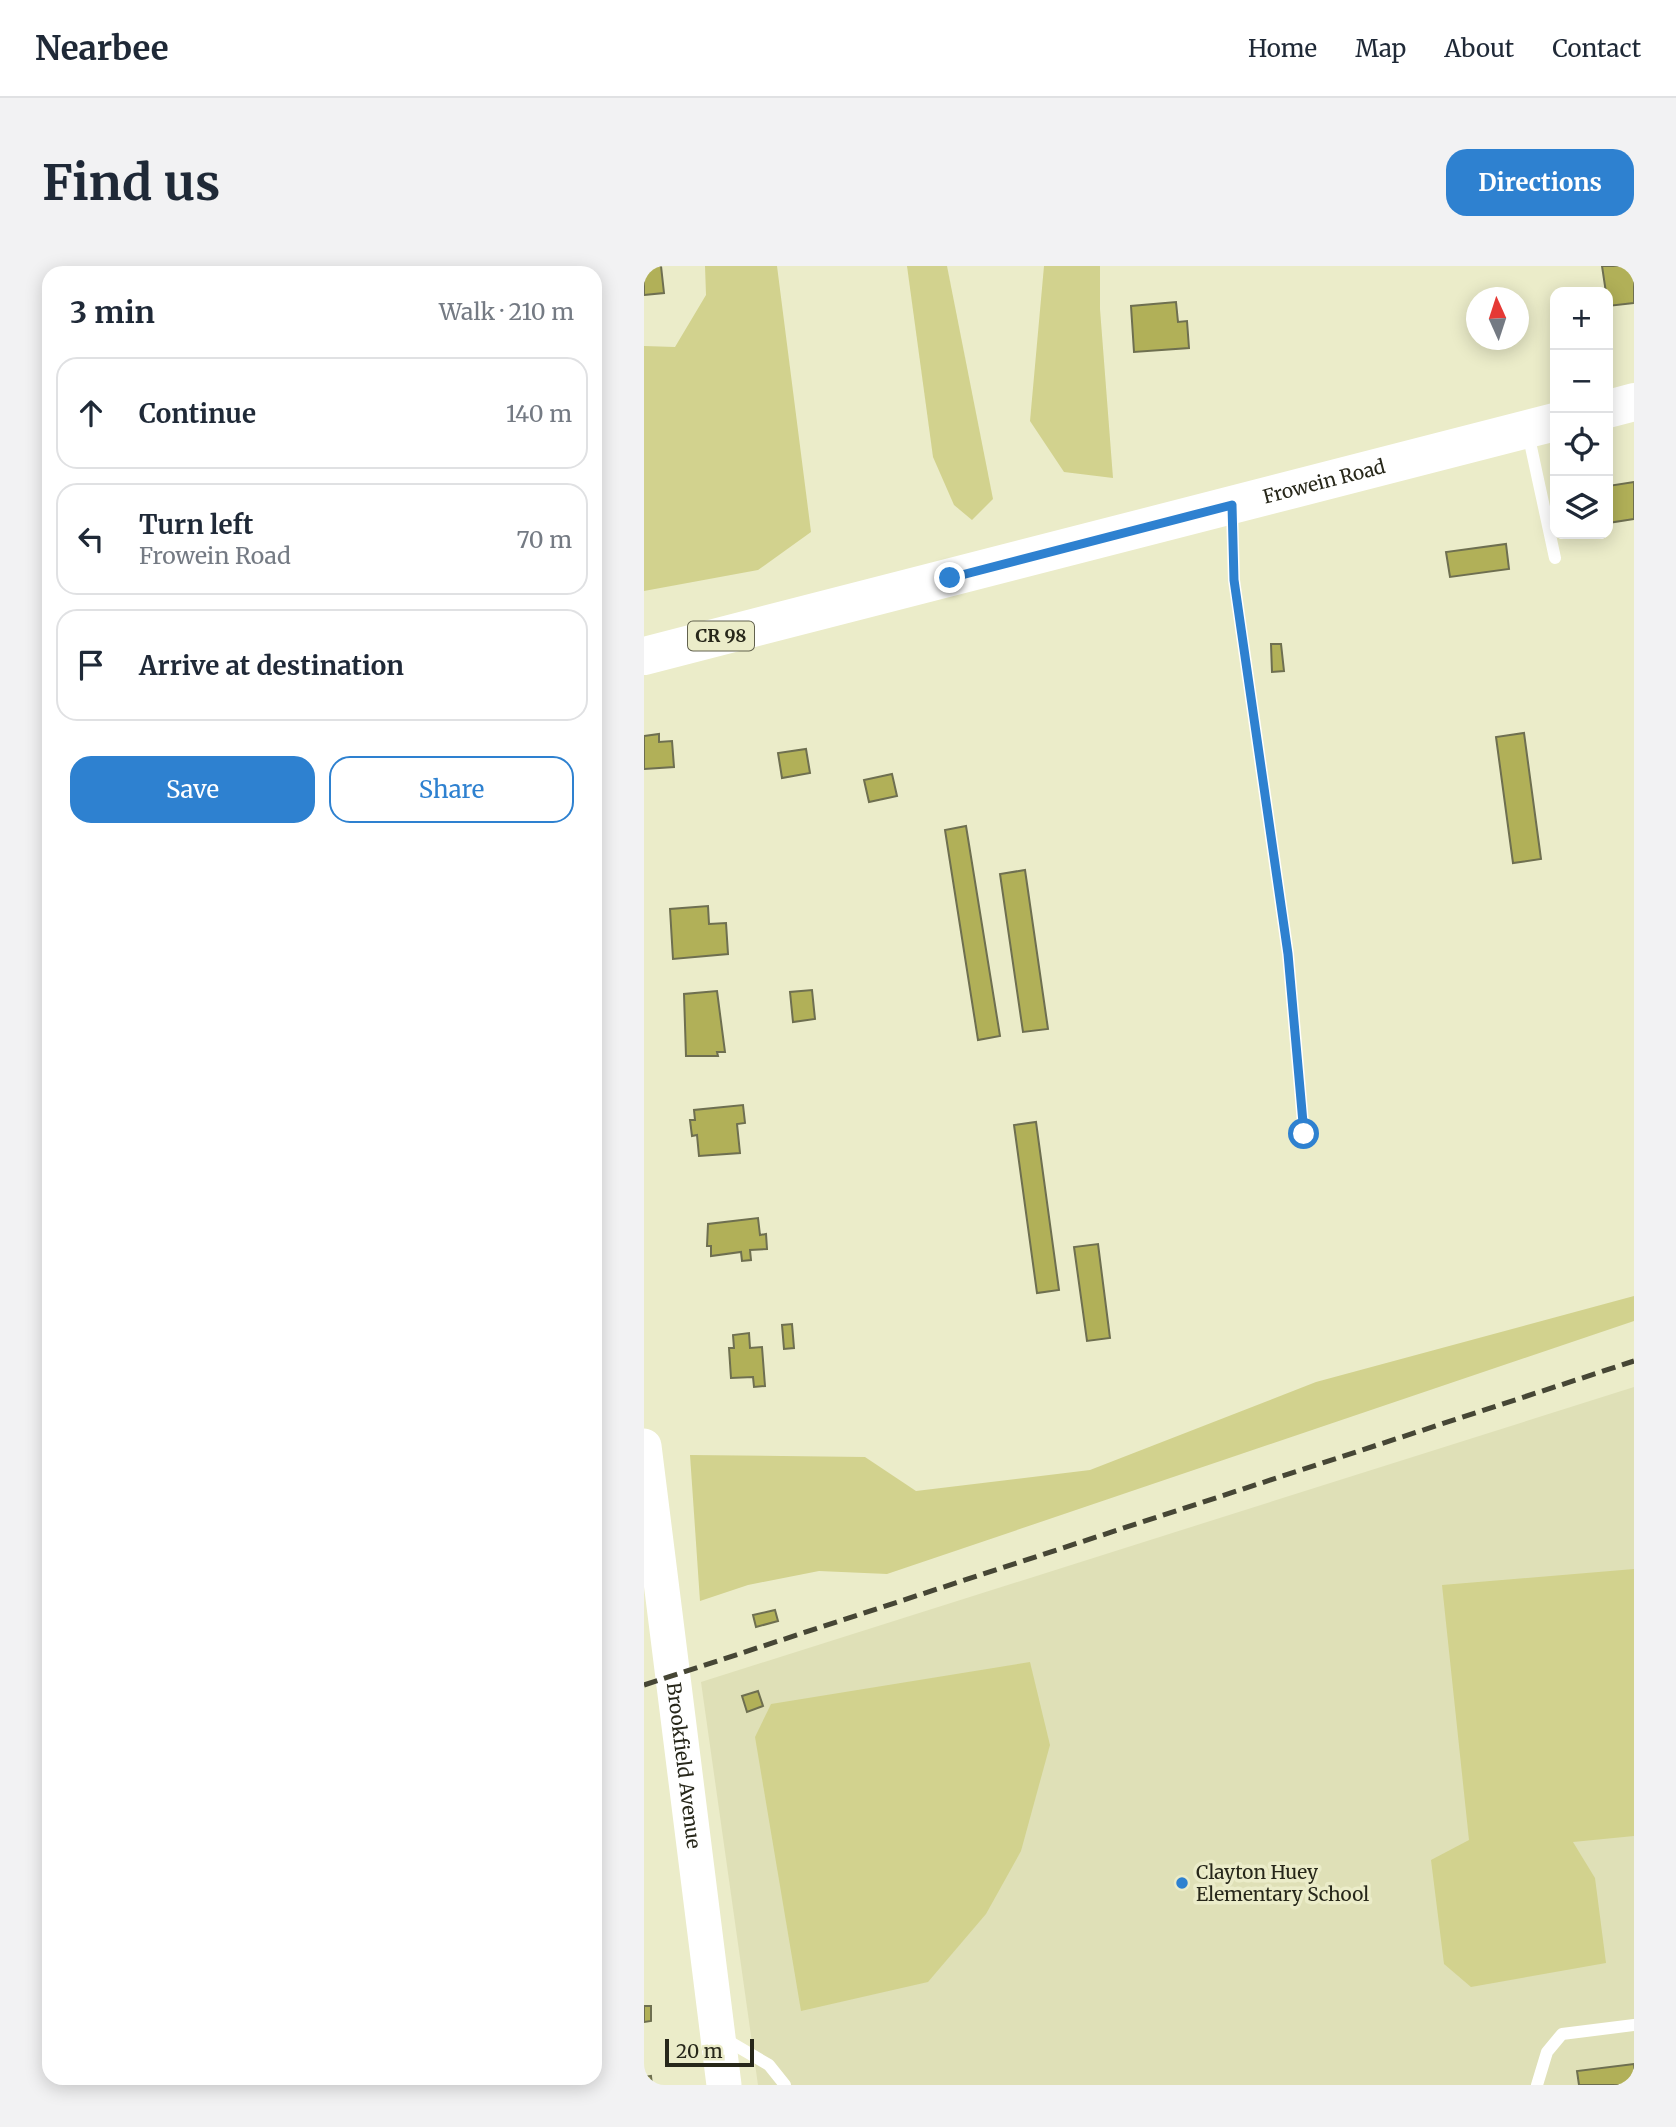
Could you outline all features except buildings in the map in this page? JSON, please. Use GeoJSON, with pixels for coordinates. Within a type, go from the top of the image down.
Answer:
{"type":"FeatureCollection","features":[{"type":"Feature","properties":{"kind":"main road"},"geometry":{"type":"LineString","coordinates":[[1613,408],[1634,402]]}},
{"type":"Feature","properties":{"kind":"main road","name":"Frowein Road"},"geometry":{"type":"LineString","coordinates":[[644,656],[1541,426]]}},
{"type":"Feature","properties":{"kind":"main road","name":"Brookfield Avenue"},"geometry":{"type":"LineString","coordinates":[[644,1446],[724,2085]]}},
{"type":"Feature","properties":{"kind":"lane"},"geometry":{"type":"LineString","coordinates":[[1541,426],[1555,558]]}},
{"type":"Feature","properties":{"kind":"lane"},"geometry":{"type":"LineString","coordinates":[[1232,505],[1234,580],[1288,954],[1304,1134]]}},
{"type":"Feature","properties":{"kind":"lane"},"geometry":{"type":"LineString","coordinates":[[1537,2085],[1547,2052],[1562,2034],[1634,2025]]}},
{"type":"Feature","properties":{"kind":"lane"},"geometry":{"type":"LineString","coordinates":[[717,2035],[769,2065],[785,2085]]}},
{"type":"Feature","properties":{"kind":"shaded area"},"geometry":{"type":"Polygon","coordinates":[[[705,266],[777,266],[811,532],[758,570],[644,591],[644,346],[675,347],[706,295],[705,266]]]}},
{"type":"Feature","properties":{"kind":"shaded area"},"geometry":{"type":"Polygon","coordinates":[[[907,266],[947,266],[993,499],[972,520],[954,505],[933,457],[907,266]]]}},
{"type":"Feature","properties":{"kind":"shaded area"},"geometry":{"type":"Polygon","coordinates":[[[1044,266],[1100,266],[1100,309],[1113,478],[1064,472],[1030,421],[1044,266]]]}},
{"type":"Feature","properties":{"kind":"shaded area"},"geometry":{"type":"Polygon","coordinates":[[[1634,1296],[1634,1321],[887,1574],[819,1571],[748,1585],[700,1601],[690,1455],[865,1457],[916,1491],[1090,1470],[1316,1382],[1634,1296]]]}},
{"type":"Feature","properties":{"kind":"shaded area","name":"Clayton Huey Elementary School"},"geometry":{"type":"Polygon","coordinates":[[[1634,1387],[1634,2085],[758,2085],[701,1682],[1634,1387]]]}},
{"type":"Feature","properties":{"kind":"shaded area"},"geometry":{"type":"Polygon","coordinates":[[[1634,1569],[1634,1836],[1573,1842],[1595,1878],[1606,1963],[1471,1987],[1444,1964],[1431,1860],[1469,1840],[1442,1585],[1634,1569]]]}},
{"type":"Feature","properties":{"kind":"shaded area"},"geometry":{"type":"Polygon","coordinates":[[[1030,1662],[1050,1745],[1021,1851],[986,1914],[928,1982],[801,2011],[755,1737],[771,1704],[1030,1662]]]}},
{"type":"Feature","properties":{"kind":"railway"},"geometry":{"type":"LineString","coordinates":[[644,1685],[1634,1361]]}},
{"type":"Feature","properties":{"kind":"place","name":"Clayton Huey Elementary School"},"geometry":{"type":"Point","coordinates":[1182,1883]}},
{"type":"Feature","properties":{"kind":"route"},"geometry":{"type":"LineString","coordinates":[[950,578],[1232,505],[1234,580],[1288,954],[1304,1134]]}}]}
